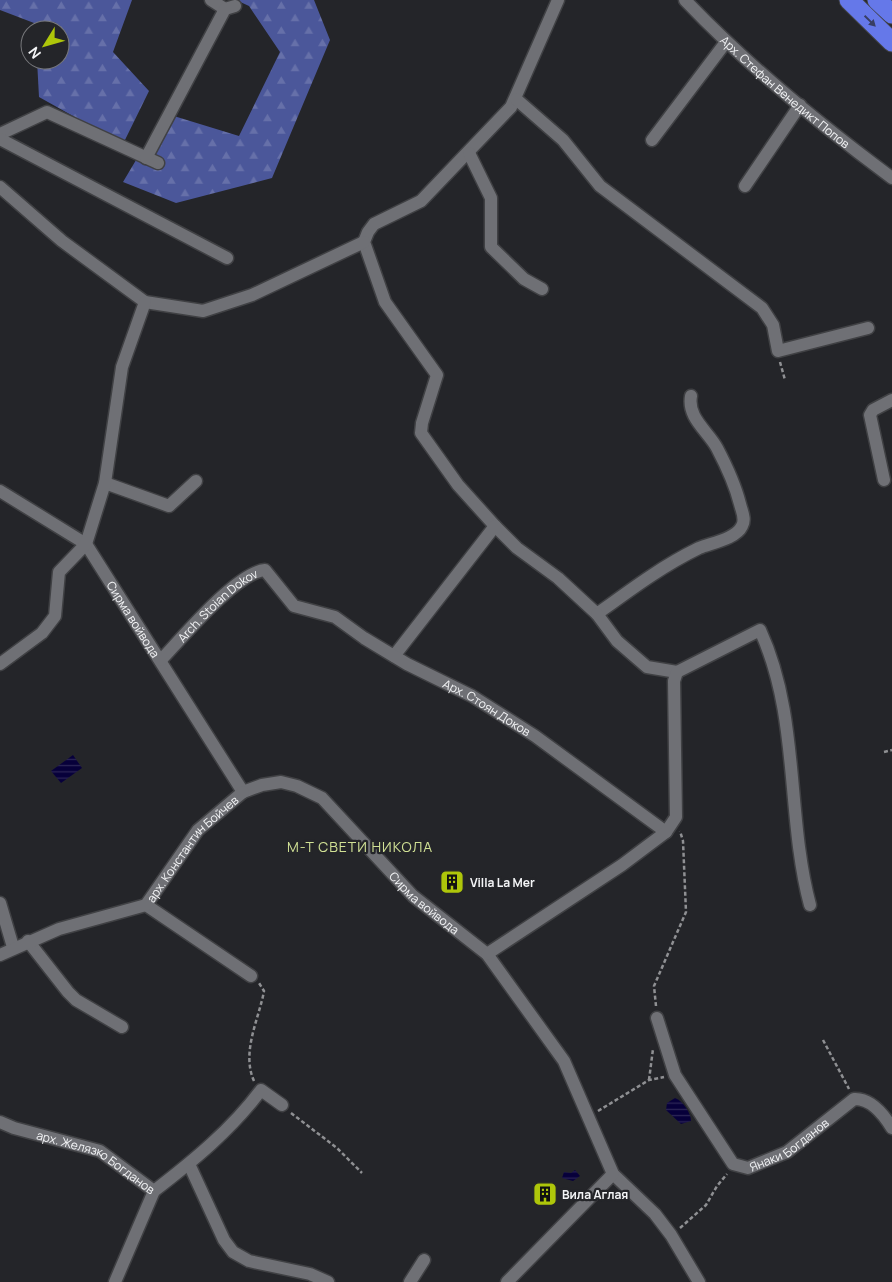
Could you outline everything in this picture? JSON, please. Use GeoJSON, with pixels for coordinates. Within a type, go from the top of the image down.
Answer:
{"type":"FeatureCollection","features":[{"type":"Feature","properties":{"kind":"highway"},"geometry":{"type":"LineString","coordinates":[[849,0],[892,42]]}},
{"type":"Feature","properties":{"kind":"highway"},"geometry":{"type":"LineString","coordinates":[[877,0],[892,14]]}},
{"type":"Feature","properties":{"kind":"street"},"geometry":{"type":"LineString","coordinates":[[0,134],[47,112],[152,160],[230,8],[211,0]]}},
{"type":"Feature","properties":{"kind":"street"},"geometry":{"type":"LineString","coordinates":[[558,0],[516,99],[469,153],[421,201],[374,224],[364,242],[385,302],[437,375],[422,423],[421,433],[458,485],[517,548],[558,578],[597,614],[617,641],[647,667],[677,672],[760,630],[773,658],[784,713],[794,783],[802,877],[810,905]]}},
{"type":"Feature","properties":{"kind":"street","name":"Арх. Стефан Венедикт Попов"},"geometry":{"type":"LineString","coordinates":[[685,0],[726,42],[839,139],[892,178]]}},
{"type":"Feature","properties":{"kind":"street"},"geometry":{"type":"LineString","coordinates":[[652,140],[726,42]]}},
{"type":"Feature","properties":{"kind":"street"},"geometry":{"type":"LineString","coordinates":[[516,99],[562,140],[600,186],[762,308],[773,325],[778,351],[868,328]]}},
{"type":"Feature","properties":{"kind":"street"},"geometry":{"type":"LineString","coordinates":[[745,186],[800,105]]}},
{"type":"Feature","properties":{"kind":"street"},"geometry":{"type":"LineString","coordinates":[[0,139],[227,258]]}},
{"type":"Feature","properties":{"kind":"street"},"geometry":{"type":"LineString","coordinates":[[469,153],[491,198],[491,247],[524,279],[542,289]]}},
{"type":"Feature","properties":{"kind":"street"},"geometry":{"type":"LineString","coordinates":[[0,187],[62,241],[145,302],[203,311],[252,295],[364,242]]}},
{"type":"Feature","properties":{"kind":"street"},"geometry":{"type":"LineString","coordinates":[[0,664],[42,633],[55,616],[59,572],[86,544],[105,483],[122,367],[145,302]]}},
{"type":"Feature","properties":{"kind":"street"},"geometry":{"type":"LineString","coordinates":[[597,614],[660,569],[700,548],[734,534],[742,528],[744,518],[735,483],[716,446],[694,416],[689,405],[691,396]]}},
{"type":"Feature","properties":{"kind":"street"},"geometry":{"type":"LineString","coordinates":[[884,480],[870,415],[873,410],[892,400]]}},
{"type":"Feature","properties":{"kind":"street"},"geometry":{"type":"LineString","coordinates":[[105,483],[169,506],[196,481]]}},
{"type":"Feature","properties":{"kind":"street","name":"Сирма войвода"},"geometry":{"type":"LineString","coordinates":[[0,491],[86,544],[243,792],[262,785],[282,782],[298,786],[322,798],[413,896],[487,954],[564,1061],[613,1174],[654,1214],[671,1235],[699,1282]]}},
{"type":"Feature","properties":{"kind":"street"},"geometry":{"type":"LineString","coordinates":[[394,656],[495,526]]}},
{"type":"Feature","properties":{"kind":"street","name":"Arch. Stoian Dokov"},"geometry":{"type":"LineString","coordinates":[[161,660],[236,583],[258,570],[266,570],[270,573],[294,606]]}},
{"type":"Feature","properties":{"kind":"street","name":"Арх. Стоян Доков"},"geometry":{"type":"LineString","coordinates":[[294,606],[335,617],[364,638],[394,656],[472,696],[535,736],[666,832]]}},
{"type":"Feature","properties":{"kind":"street"},"geometry":{"type":"LineString","coordinates":[[487,954],[622,865],[666,832],[676,817],[674,681],[677,672]]}},
{"type":"Feature","properties":{"kind":"street","name":"арх. Константин Бойчев"},"geometry":{"type":"LineString","coordinates":[[0,954],[13,947],[59,930],[146,905],[198,830],[243,792]]}},
{"type":"Feature","properties":{"kind":"street"},"geometry":{"type":"LineString","coordinates":[[0,903],[13,947]]}},
{"type":"Feature","properties":{"kind":"street"},"geometry":{"type":"LineString","coordinates":[[146,905],[251,976]]}},
{"type":"Feature","properties":{"kind":"street"},"geometry":{"type":"LineString","coordinates":[[28,941],[68,992],[122,1027]]}},
{"type":"Feature","properties":{"kind":"street"},"geometry":{"type":"LineString","coordinates":[[657,1018],[675,1075],[733,1164]]}},
{"type":"Feature","properties":{"kind":"street"},"geometry":{"type":"LineString","coordinates":[[154,1191],[189,1164],[242,1116],[260,1090],[282,1105]]}},
{"type":"Feature","properties":{"kind":"street"},"geometry":{"type":"LineString","coordinates":[[854,1099],[862,1098],[870,1103],[890,1122]]}},
{"type":"Feature","properties":{"kind":"street","name":"Янаки Богданов"},"geometry":{"type":"LineString","coordinates":[[733,1164],[748,1168],[787,1152],[854,1099]]}},
{"type":"Feature","properties":{"kind":"street","name":"арх. Желязко Богданов"},"geometry":{"type":"LineString","coordinates":[[0,1122],[14,1128],[100,1151],[154,1191],[115,1282]]}},
{"type":"Feature","properties":{"kind":"street"},"geometry":{"type":"LineString","coordinates":[[189,1164],[224,1240],[233,1252],[249,1261],[310,1274],[328,1282]]}},
{"type":"Feature","properties":{"kind":"street"},"geometry":{"type":"LineString","coordinates":[[507,1282],[613,1174]]}},
{"type":"Feature","properties":{"kind":"street"},"geometry":{"type":"LineString","coordinates":[[410,1282],[424,1260]]}},
{"type":"Feature","properties":{"kind":"path"},"geometry":{"type":"LineString","coordinates":[[778,351],[785,380]]}},
{"type":"Feature","properties":{"kind":"path"},"geometry":{"type":"LineString","coordinates":[[884,752],[892,750]]}},
{"type":"Feature","properties":{"kind":"path"},"geometry":{"type":"LineString","coordinates":[[657,1018],[654,986],[686,912],[683,840],[676,817]]}},
{"type":"Feature","properties":{"kind":"path"},"geometry":{"type":"LineString","coordinates":[[251,976],[264,991],[256,1019],[249,1057],[250,1070],[260,1090]]}},
{"type":"Feature","properties":{"kind":"path"},"geometry":{"type":"LineString","coordinates":[[823,1040],[854,1099]]}},
{"type":"Feature","properties":{"kind":"path"},"geometry":{"type":"LineString","coordinates":[[649,1080],[654,1044]]}},
{"type":"Feature","properties":{"kind":"path"},"geometry":{"type":"LineString","coordinates":[[588,1117],[649,1080],[675,1075]]}},
{"type":"Feature","properties":{"kind":"path"},"geometry":{"type":"LineString","coordinates":[[282,1105],[337,1148],[362,1173]]}},
{"type":"Feature","properties":{"kind":"path","name":"Янаки Богданов"},"geometry":{"type":"LineString","coordinates":[[671,1235],[706,1205],[733,1164]]}},
{"type":"Feature","properties":{"kind":"green space"},"geometry":{"type":"Polygon","coordinates":[[[0,0],[132,0],[113,52],[149,91],[123,144],[39,97],[38,70],[70,70],[70,20],[26,20],[0,10],[0,0]]]}},
{"type":"Feature","properties":{"kind":"green space"},"geometry":{"type":"Polygon","coordinates":[[[236,0],[314,0],[330,40],[272,178],[176,203],[123,182],[164,113],[239,136],[280,52],[249,6],[236,0]]]}},
{"type":"Feature","properties":{"kind":"shaded area"},"geometry":{"type":"Polygon","coordinates":[[[73,755],[82,768],[61,783],[51,771],[73,755]]]}},
{"type":"Feature","properties":{"kind":"shaded area"},"geometry":{"type":"Polygon","coordinates":[[[675,1098],[686,1108],[690,1114],[691,1121],[681,1124],[666,1110],[667,1103],[675,1098]]]}},
{"type":"Feature","properties":{"kind":"shaded area"},"geometry":{"type":"Polygon","coordinates":[[[575,1170],[580,1176],[573,1181],[562,1178],[564,1172],[571,1173],[575,1170]]]}},
{"type":"Feature","properties":{"kind":"place","name":"Villa La Mer"},"geometry":{"type":"Point","coordinates":[452,882]}},
{"type":"Feature","properties":{"kind":"place","name":"Вила Аглая"},"geometry":{"type":"Point","coordinates":[545,1194]}},
{"type":"Feature","properties":{"kind":"district","name":"М-Т СВЕТИ НИКОЛА"},"geometry":{"type":"Point","coordinates":[360,846]}}]}
